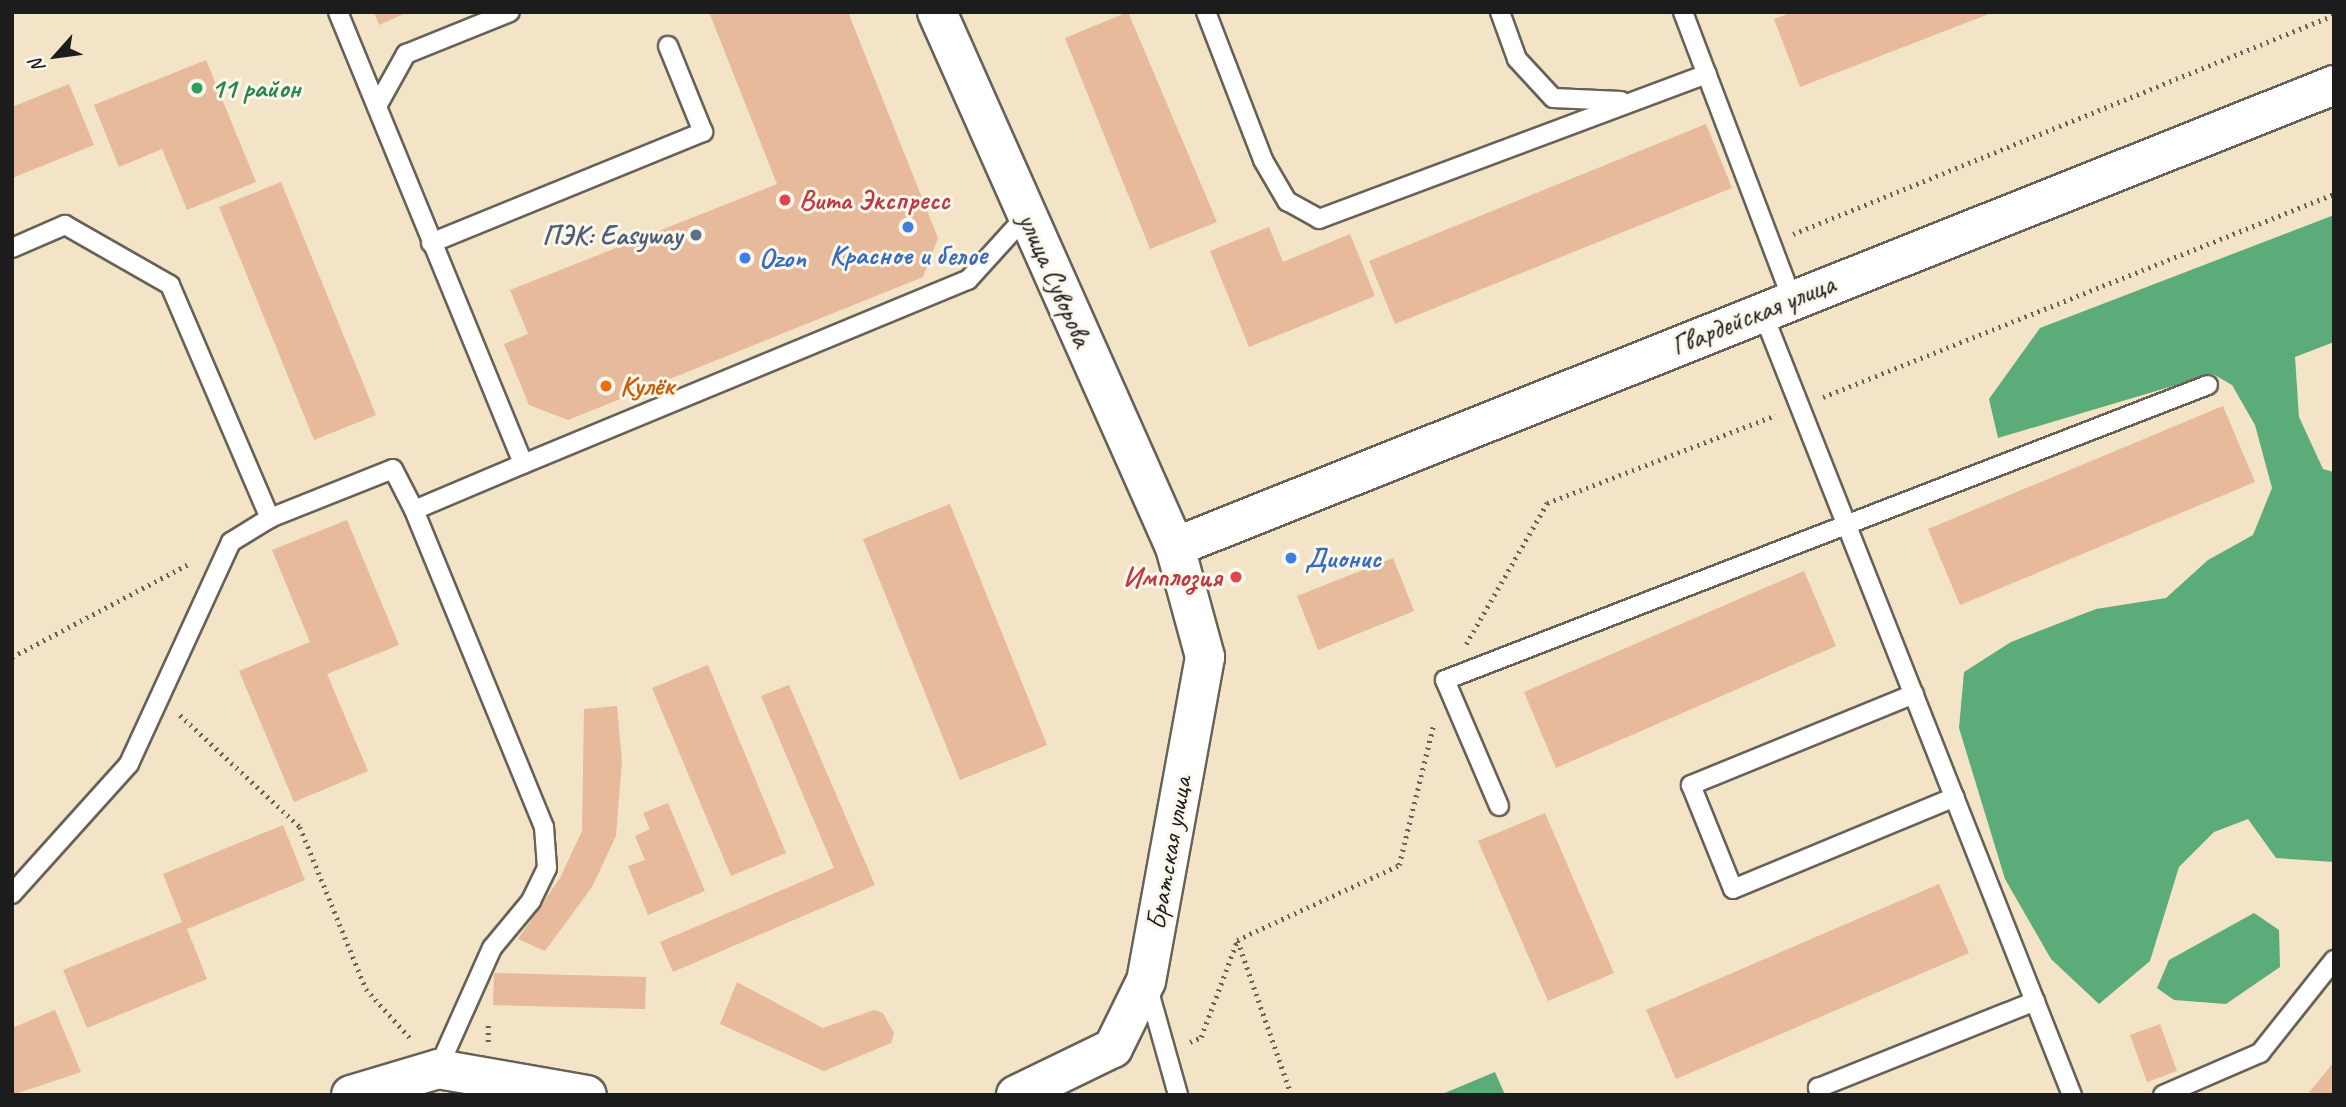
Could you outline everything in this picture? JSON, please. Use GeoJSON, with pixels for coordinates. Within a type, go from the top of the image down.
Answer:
{"type":"FeatureCollection","features":[{"type":"Feature","properties":{"kind":"street","name":"улица Суворова"},"geometry":{"type":"LineString","coordinates":[[937,12],[1175,547]]}},
{"type":"Feature","properties":{"kind":"street","name":"Гвардейская улица"},"geometry":{"type":"LineString","coordinates":[[1175,547],[2334,85]]}},
{"type":"Feature","properties":{"kind":"street","name":"Братская улица"},"geometry":{"type":"LineString","coordinates":[[1016,1095],[1113,1048],[1146,981],[1205,657],[1175,547]]}},
{"type":"Feature","properties":{"kind":"street"},"geometry":{"type":"LineString","coordinates":[[351,1095],[417,1081],[587,1095]]}},
{"type":"Feature","properties":{"kind":"lane"},"geometry":{"type":"LineString","coordinates":[[338,12],[523,464]]}},
{"type":"Feature","properties":{"kind":"lane"},"geometry":{"type":"LineString","coordinates":[[377,106],[406,54],[510,12]]}},
{"type":"Feature","properties":{"kind":"lane"},"geometry":{"type":"LineString","coordinates":[[1206,12],[1263,160],[1287,201],[1319,219],[1707,74]]}},
{"type":"Feature","properties":{"kind":"lane"},"geometry":{"type":"LineString","coordinates":[[1500,12],[1517,59],[1553,98],[1628,102]]}},
{"type":"Feature","properties":{"kind":"lane"},"geometry":{"type":"LineString","coordinates":[[1683,12],[1771,242],[1777,305],[1845,521],[2072,1095]]}},
{"type":"Feature","properties":{"kind":"lane"},"geometry":{"type":"LineString","coordinates":[[431,243],[702,132],[667,46]]}},
{"type":"Feature","properties":{"kind":"lane"},"geometry":{"type":"LineString","coordinates":[[414,510],[968,280],[1026,216]]}},
{"type":"Feature","properties":{"kind":"lane"},"geometry":{"type":"LineString","coordinates":[[12,248],[65,225],[170,285],[270,518]]}},
{"type":"Feature","properties":{"kind":"lane"},"geometry":{"type":"LineString","coordinates":[[1499,806],[1445,680],[1845,521],[2208,385]]}},
{"type":"Feature","properties":{"kind":"lane"},"geometry":{"type":"LineString","coordinates":[[12,894],[129,764],[231,542],[270,518],[393,469],[414,510],[544,827],[547,869],[531,901],[492,948],[417,1081]]}},
{"type":"Feature","properties":{"kind":"lane"},"geometry":{"type":"LineString","coordinates":[[1914,694],[1691,785],[1733,889],[1955,797]]}},
{"type":"Feature","properties":{"kind":"lane"},"geometry":{"type":"LineString","coordinates":[[2163,1095],[2260,1053],[2334,960]]}},
{"type":"Feature","properties":{"kind":"lane"},"geometry":{"type":"LineString","coordinates":[[1146,981],[1178,1095]]}},
{"type":"Feature","properties":{"kind":"lane"},"geometry":{"type":"LineString","coordinates":[[1821,1095],[1818,1088],[2035,1001]]}},
{"type":"Feature","properties":{"kind":"path"},"geometry":{"type":"LineString","coordinates":[[1771,242],[2334,15]]}},
{"type":"Feature","properties":{"kind":"path"},"geometry":{"type":"LineString","coordinates":[[12,657],[231,542]]}},
{"type":"Feature","properties":{"kind":"path"},"geometry":{"type":"LineString","coordinates":[[160,697],[300,827],[366,989],[417,1081]]}},
{"type":"Feature","properties":{"kind":"green space"},"geometry":{"type":"Polygon","coordinates":[[[2334,215],[2334,342],[2295,357],[2299,417],[2323,469],[2334,472],[2334,862],[2276,858],[2248,819],[2214,832],[2179,867],[2150,961],[2099,1004],[2051,959],[2005,879],[1959,728],[1964,672],[2011,642],[2096,609],[2166,598],[2208,560],[2253,535],[2272,488],[2255,425],[2232,385],[2213,374],[1998,438],[1989,399],[2040,328],[2334,215]]]}},
{"type":"Feature","properties":{"kind":"green space"},"geometry":{"type":"Polygon","coordinates":[[[2254,913],[2279,930],[2280,967],[2226,1004],[2174,1000],[2157,988],[2169,960],[2254,913]]]}},
{"type":"Feature","properties":{"kind":"green space"},"geometry":{"type":"Polygon","coordinates":[[[1495,1072],[1505,1095],[1440,1095],[1495,1072]]]}},
{"type":"Feature","properties":{"kind":"building"},"geometry":{"type":"Polygon","coordinates":[[[374,12],[408,12],[379,25],[374,12]]]}},
{"type":"Feature","properties":{"kind":"building"},"geometry":{"type":"Polygon","coordinates":[[[709,12],[848,12],[938,238],[923,277],[568,420],[529,405],[504,344],[528,334],[510,290],[777,184],[709,12]]]}},
{"type":"Feature","properties":{"kind":"building"},"geometry":{"type":"Polygon","coordinates":[[[1128,12],[1217,222],[1150,249],[1065,38],[1128,12]]]}},
{"type":"Feature","properties":{"kind":"building"},"geometry":{"type":"Polygon","coordinates":[[[1793,12],[1994,12],[1800,87],[1774,19],[1793,12]]]}},
{"type":"Feature","properties":{"kind":"building"},"geometry":{"type":"Polygon","coordinates":[[[206,60],[256,182],[187,210],[162,149],[119,167],[94,105],[206,60]]]}},
{"type":"Feature","properties":{"kind":"building"},"geometry":{"type":"Polygon","coordinates":[[[69,84],[94,145],[12,178],[12,107],[69,84]]]}},
{"type":"Feature","properties":{"kind":"building"},"geometry":{"type":"Polygon","coordinates":[[[1706,124],[1732,188],[1395,324],[1369,261],[1706,124]]]}},
{"type":"Feature","properties":{"kind":"building"},"geometry":{"type":"Polygon","coordinates":[[[281,182],[376,415],[314,440],[219,207],[281,182]]]}},
{"type":"Feature","properties":{"kind":"building"},"geometry":{"type":"Polygon","coordinates":[[[1269,227],[1283,262],[1350,234],[1375,296],[1249,347],[1210,251],[1269,227]]]}},
{"type":"Feature","properties":{"kind":"building"},"geometry":{"type":"Polygon","coordinates":[[[2223,406],[2255,482],[1960,605],[1928,529],[2223,406]]]}},
{"type":"Feature","properties":{"kind":"building"},"geometry":{"type":"Polygon","coordinates":[[[950,504],[1047,745],[960,780],[863,539],[950,504]]]}},
{"type":"Feature","properties":{"kind":"building"},"geometry":{"type":"Polygon","coordinates":[[[347,520],[399,645],[327,674],[368,771],[294,802],[239,671],[310,642],[272,550],[347,520]]]}},
{"type":"Feature","properties":{"kind":"building"},"geometry":{"type":"Polygon","coordinates":[[[1393,558],[1414,611],[1318,650],[1297,596],[1393,558]]]}},
{"type":"Feature","properties":{"kind":"building"},"geometry":{"type":"Polygon","coordinates":[[[1804,571],[1836,646],[1556,768],[1524,692],[1804,571]]]}},
{"type":"Feature","properties":{"kind":"building"},"geometry":{"type":"Polygon","coordinates":[[[708,665],[786,853],[731,876],[652,688],[708,665]]]}},
{"type":"Feature","properties":{"kind":"building"},"geometry":{"type":"Polygon","coordinates":[[[789,685],[875,885],[673,972],[660,942],[834,868],[761,696],[789,685]]]}},
{"type":"Feature","properties":{"kind":"building"},"geometry":{"type":"Polygon","coordinates":[[[617,706],[622,761],[616,836],[592,887],[545,951],[518,939],[560,878],[582,831],[584,709],[617,706]]]}},
{"type":"Feature","properties":{"kind":"building"},"geometry":{"type":"Polygon","coordinates":[[[668,803],[705,891],[648,915],[628,866],[645,860],[635,836],[650,829],[643,813],[668,803]]]}},
{"type":"Feature","properties":{"kind":"building"},"geometry":{"type":"Polygon","coordinates":[[[1545,813],[1614,973],[1548,1001],[1478,841],[1545,813]]]}},
{"type":"Feature","properties":{"kind":"building"},"geometry":{"type":"Polygon","coordinates":[[[283,825],[305,880],[187,929],[207,979],[87,1028],[63,970],[182,922],[163,874],[283,825]]]}},
{"type":"Feature","properties":{"kind":"building"},"geometry":{"type":"Polygon","coordinates":[[[1939,884],[1969,953],[1676,1079],[1646,1010],[1939,884]]]}},
{"type":"Feature","properties":{"kind":"building"},"geometry":{"type":"Polygon","coordinates":[[[494,973],[646,977],[645,1009],[493,1005],[494,973]]]}},
{"type":"Feature","properties":{"kind":"building"},"geometry":{"type":"Polygon","coordinates":[[[737,982],[823,1028],[874,1010],[883,1013],[894,1033],[891,1043],[824,1071],[720,1024],[737,982]]]}},
{"type":"Feature","properties":{"kind":"building"},"geometry":{"type":"Polygon","coordinates":[[[55,1010],[81,1072],[12,1095],[12,1028],[55,1010]]]}},
{"type":"Feature","properties":{"kind":"building"},"geometry":{"type":"Polygon","coordinates":[[[2160,1024],[2177,1071],[2147,1082],[2130,1035],[2160,1024]]]}},
{"type":"Feature","properties":{"kind":"building"},"geometry":{"type":"Polygon","coordinates":[[[2334,1062],[2334,1095],[2307,1095],[2334,1062]]]}},
{"type":"Feature","properties":{"kind":"place","name":"11 район"},"geometry":{"type":"Point","coordinates":[197,88]}},
{"type":"Feature","properties":{"kind":"place","name":"Вита Экспресс"},"geometry":{"type":"Point","coordinates":[785,200]}},
{"type":"Feature","properties":{"kind":"place","name":"Красное и белое"},"geometry":{"type":"Point","coordinates":[908,227]}},
{"type":"Feature","properties":{"kind":"place","name":"ПЭК: Easyway"},"geometry":{"type":"Point","coordinates":[696,235]}},
{"type":"Feature","properties":{"kind":"place","name":"Ozon"},"geometry":{"type":"Point","coordinates":[745,258]}},
{"type":"Feature","properties":{"kind":"place","name":"Кулёк"},"geometry":{"type":"Point","coordinates":[606,386]}},
{"type":"Feature","properties":{"kind":"place","name":"Дионис"},"geometry":{"type":"Point","coordinates":[1291,558]}},
{"type":"Feature","properties":{"kind":"place","name":"Имплозия"},"geometry":{"type":"Point","coordinates":[1236,577]}}]}
